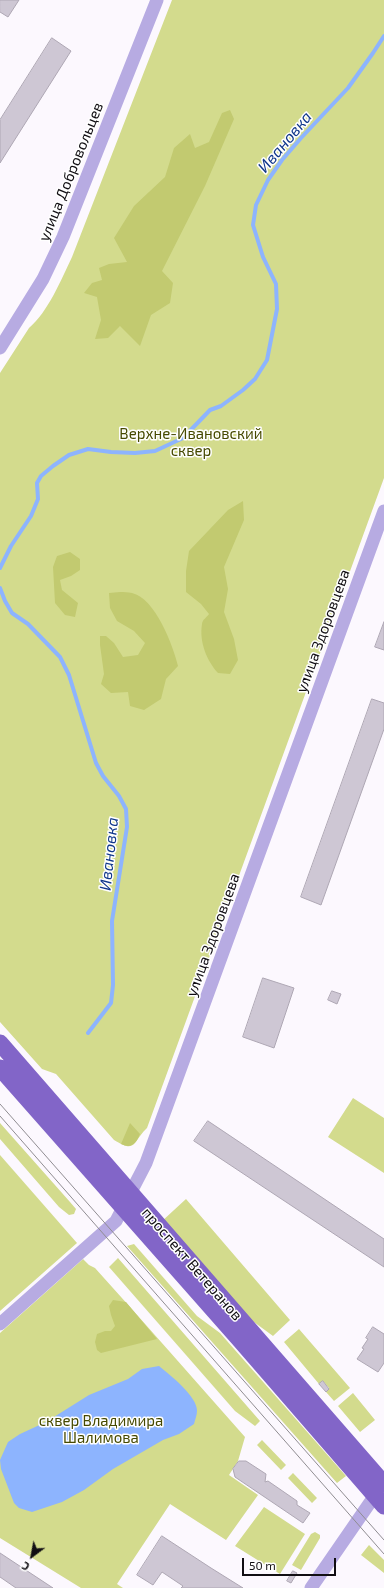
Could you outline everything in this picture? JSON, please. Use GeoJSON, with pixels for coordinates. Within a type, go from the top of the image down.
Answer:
{"type":"FeatureCollection","features":[{"type":"Feature","properties":{"kind":"main road","name":"проспект Ветеранов"},"geometry":{"type":"LineString","coordinates":[[0,1043],[241,1341],[382,1490]]}},
{"type":"Feature","properties":{"kind":"main road","name":"проспект Ветеранов"},"geometry":{"type":"LineString","coordinates":[[0,1068],[127,1201]]}},
{"type":"Feature","properties":{"kind":"street","name":"улица Добровольцев"},"geometry":{"type":"LineString","coordinates":[[0,348],[43,279],[63,237],[157,0]]}},
{"type":"Feature","properties":{"kind":"street","name":"улица Здоровцева"},"geometry":{"type":"LineString","coordinates":[[0,1324],[116,1221],[127,1201],[148,1155],[384,511]]}},
{"type":"Feature","properties":{"kind":"street"},"geometry":{"type":"LineString","coordinates":[[311,1588],[382,1490]]}},
{"type":"Feature","properties":{"kind":"green space","name":"Верхне-Ивановский сквер"},"geometry":{"type":"Polygon","coordinates":[[[172,0],[384,0],[384,478],[147,1128],[134,1144],[127,1146],[114,1140],[56,1074],[42,1069],[0,1022],[0,373],[29,328],[48,305],[72,257],[172,0]]]}},
{"type":"Feature","properties":{"kind":"green space"},"geometry":{"type":"Polygon","coordinates":[[[230,110],[234,119],[205,186],[162,271],[173,283],[170,303],[151,315],[140,346],[120,326],[108,338],[95,339],[101,320],[97,297],[84,293],[92,283],[102,280],[99,268],[109,264],[127,262],[114,238],[134,206],[165,177],[174,148],[190,134],[195,148],[209,142],[222,113],[230,110]]]}},
{"type":"Feature","properties":{"kind":"green space"},"geometry":{"type":"Polygon","coordinates":[[[243,501],[244,520],[224,567],[228,589],[224,612],[234,639],[238,660],[230,674],[218,673],[207,657],[202,638],[202,623],[209,614],[201,604],[186,592],[186,571],[189,551],[228,510],[243,501]]]}},
{"type":"Feature","properties":{"kind":"green space"},"geometry":{"type":"Polygon","coordinates":[[[70,552],[80,559],[80,570],[71,576],[60,580],[62,590],[78,603],[75,617],[65,615],[55,603],[53,567],[57,556],[70,552]]]}},
{"type":"Feature","properties":{"kind":"green space"},"geometry":{"type":"Polygon","coordinates":[[[109,593],[132,593],[140,597],[148,604],[162,624],[172,646],[178,666],[166,679],[161,699],[144,710],[130,706],[128,692],[111,693],[101,684],[104,674],[100,636],[106,636],[114,643],[123,657],[138,655],[145,643],[134,631],[117,621],[110,608],[109,593]]]}},
{"type":"Feature","properties":{"kind":"green space"},"geometry":{"type":"Polygon","coordinates":[[[353,1098],[384,1118],[384,1173],[328,1137],[353,1098]]]}},
{"type":"Feature","properties":{"kind":"green space"},"geometry":{"type":"Polygon","coordinates":[[[0,1123],[76,1209],[74,1214],[69,1215],[59,1207],[0,1139],[0,1123]]]}},
{"type":"Feature","properties":{"kind":"green space"},"geometry":{"type":"Polygon","coordinates":[[[130,1123],[140,1134],[133,1145],[128,1146],[121,1144],[130,1123]]]}},
{"type":"Feature","properties":{"kind":"green space"},"geometry":{"type":"Polygon","coordinates":[[[0,1155],[77,1243],[0,1311],[0,1155]]]}},
{"type":"Feature","properties":{"kind":"green space"},"geometry":{"type":"Polygon","coordinates":[[[186,1199],[290,1320],[273,1336],[243,1314],[161,1222],[186,1199]]]}},
{"type":"Feature","properties":{"kind":"green space"},"geometry":{"type":"Polygon","coordinates":[[[134,1244],[197,1316],[220,1333],[346,1476],[337,1483],[127,1246],[134,1244]]]}},
{"type":"Feature","properties":{"kind":"green space"},"geometry":{"type":"Polygon","coordinates":[[[118,1258],[260,1421],[255,1426],[235,1411],[109,1267],[118,1258]]]}},
{"type":"Feature","properties":{"kind":"green space","name":"сквер Владимира Шалимова"},"geometry":{"type":"Polygon","coordinates":[[[83,1259],[95,1268],[245,1437],[238,1461],[229,1475],[258,1495],[226,1540],[170,1504],[117,1584],[123,1588],[81,1588],[0,1538],[0,1333],[83,1259]]]}},
{"type":"Feature","properties":{"kind":"green space"},"geometry":{"type":"Polygon","coordinates":[[[113,1300],[126,1302],[157,1339],[101,1353],[97,1350],[95,1342],[97,1334],[105,1331],[111,1331],[115,1326],[109,1306],[113,1300]]]}},
{"type":"Feature","properties":{"kind":"green space"},"geometry":{"type":"Polygon","coordinates":[[[299,1329],[350,1388],[334,1401],[326,1392],[329,1388],[323,1381],[319,1384],[284,1342],[299,1329]]]}},
{"type":"Feature","properties":{"kind":"green space"},"geometry":{"type":"Polygon","coordinates":[[[353,1393],[375,1420],[360,1432],[338,1406],[353,1393]]]}},
{"type":"Feature","properties":{"kind":"green space"},"geometry":{"type":"Polygon","coordinates":[[[262,1440],[286,1465],[281,1470],[257,1445],[262,1440]]]}},
{"type":"Feature","properties":{"kind":"green space"},"geometry":{"type":"Polygon","coordinates":[[[293,1473],[317,1498],[312,1503],[288,1478],[293,1473]]]}},
{"type":"Feature","properties":{"kind":"green space"},"geometry":{"type":"Polygon","coordinates":[[[264,1507],[305,1534],[280,1574],[235,1546],[264,1507]]]}},
{"type":"Feature","properties":{"kind":"green space"},"geometry":{"type":"Polygon","coordinates":[[[315,1532],[320,1535],[320,1538],[301,1570],[292,1565],[311,1534],[315,1532]]]}},
{"type":"Feature","properties":{"kind":"green space"},"geometry":{"type":"Polygon","coordinates":[[[369,1545],[384,1560],[384,1573],[361,1555],[369,1545]]]}},
{"type":"Feature","properties":{"kind":"water"},"geometry":{"type":"Polygon","coordinates":[[[159,1366],[182,1386],[193,1399],[197,1411],[194,1424],[179,1434],[163,1440],[113,1469],[84,1490],[62,1502],[32,1512],[19,1508],[14,1503],[1,1469],[0,1460],[8,1442],[20,1434],[46,1422],[89,1395],[128,1379],[142,1369],[159,1366]]]}},
{"type":"Feature","properties":{"kind":"building"},"geometry":{"type":"Polygon","coordinates":[[[0,0],[19,0],[8,17],[0,12],[0,0]]]}},
{"type":"Feature","properties":{"kind":"building"},"geometry":{"type":"Polygon","coordinates":[[[52,38],[71,51],[0,163],[0,120],[52,38]]]}},
{"type":"Feature","properties":{"kind":"building"},"geometry":{"type":"Polygon","coordinates":[[[384,622],[384,650],[375,647],[384,622]]]}},
{"type":"Feature","properties":{"kind":"building"},"geometry":{"type":"Polygon","coordinates":[[[372,699],[384,703],[384,729],[321,905],[301,897],[372,699]]]}},
{"type":"Feature","properties":{"kind":"building"},"geometry":{"type":"Polygon","coordinates":[[[263,978],[294,988],[274,1048],[243,1037],[263,978]]]}},
{"type":"Feature","properties":{"kind":"building"},"geometry":{"type":"Polygon","coordinates":[[[332,991],[341,994],[337,1004],[328,1000],[332,991]]]}},
{"type":"Feature","properties":{"kind":"building"},"geometry":{"type":"Polygon","coordinates":[[[208,1121],[384,1239],[384,1267],[194,1141],[208,1121]]]}},
{"type":"Feature","properties":{"kind":"building"},"geometry":{"type":"Polygon","coordinates":[[[373,1327],[384,1334],[384,1363],[378,1372],[357,1359],[364,1349],[362,1348],[368,1339],[366,1338],[373,1327]]]}},
{"type":"Feature","properties":{"kind":"building"},"geometry":{"type":"Polygon","coordinates":[[[323,1381],[329,1389],[326,1392],[319,1384],[323,1381]]]}},
{"type":"Feature","properties":{"kind":"building"},"geometry":{"type":"Polygon","coordinates":[[[239,1461],[246,1461],[266,1474],[265,1482],[268,1481],[297,1501],[297,1505],[310,1513],[303,1523],[235,1477],[233,1469],[239,1461]]]}},
{"type":"Feature","properties":{"kind":"building"},"geometry":{"type":"Polygon","coordinates":[[[162,1536],[243,1588],[181,1588],[183,1586],[162,1572],[153,1585],[137,1575],[162,1536]]]}},
{"type":"Feature","properties":{"kind":"building"},"geometry":{"type":"Polygon","coordinates":[[[0,1553],[53,1588],[16,1588],[0,1577],[0,1553]]]}},
{"type":"Feature","properties":{"kind":"building"},"geometry":{"type":"Polygon","coordinates":[[[293,1571],[297,1573],[291,1583],[287,1581],[293,1571]]]}},
{"type":"Feature","properties":{"kind":"waterway","name":"Ивановка"},"geometry":{"type":"LineString","coordinates":[[0,568],[11,546],[31,516],[38,499],[37,483],[41,476],[53,466],[69,455],[88,449],[135,453],[155,451],[183,438],[210,410],[221,406],[255,379],[267,360],[277,309],[276,284],[263,257],[253,225],[256,205],[268,180],[282,160],[348,88],[384,36]]}},
{"type":"Feature","properties":{"kind":"waterway","name":"Ивановка"},"geometry":{"type":"LineString","coordinates":[[0,588],[12,613],[28,624],[60,657],[69,675],[96,763],[103,776],[119,796],[126,809],[127,827],[112,921],[113,985],[111,1003],[88,1033]]}},
{"type":"Feature","properties":{"kind":"tram line"},"geometry":{"type":"LineString","coordinates":[[0,1104],[384,1540]]}},
{"type":"Feature","properties":{"kind":"tram line"},"geometry":{"type":"LineString","coordinates":[[0,1116],[384,1554]]}}]}
